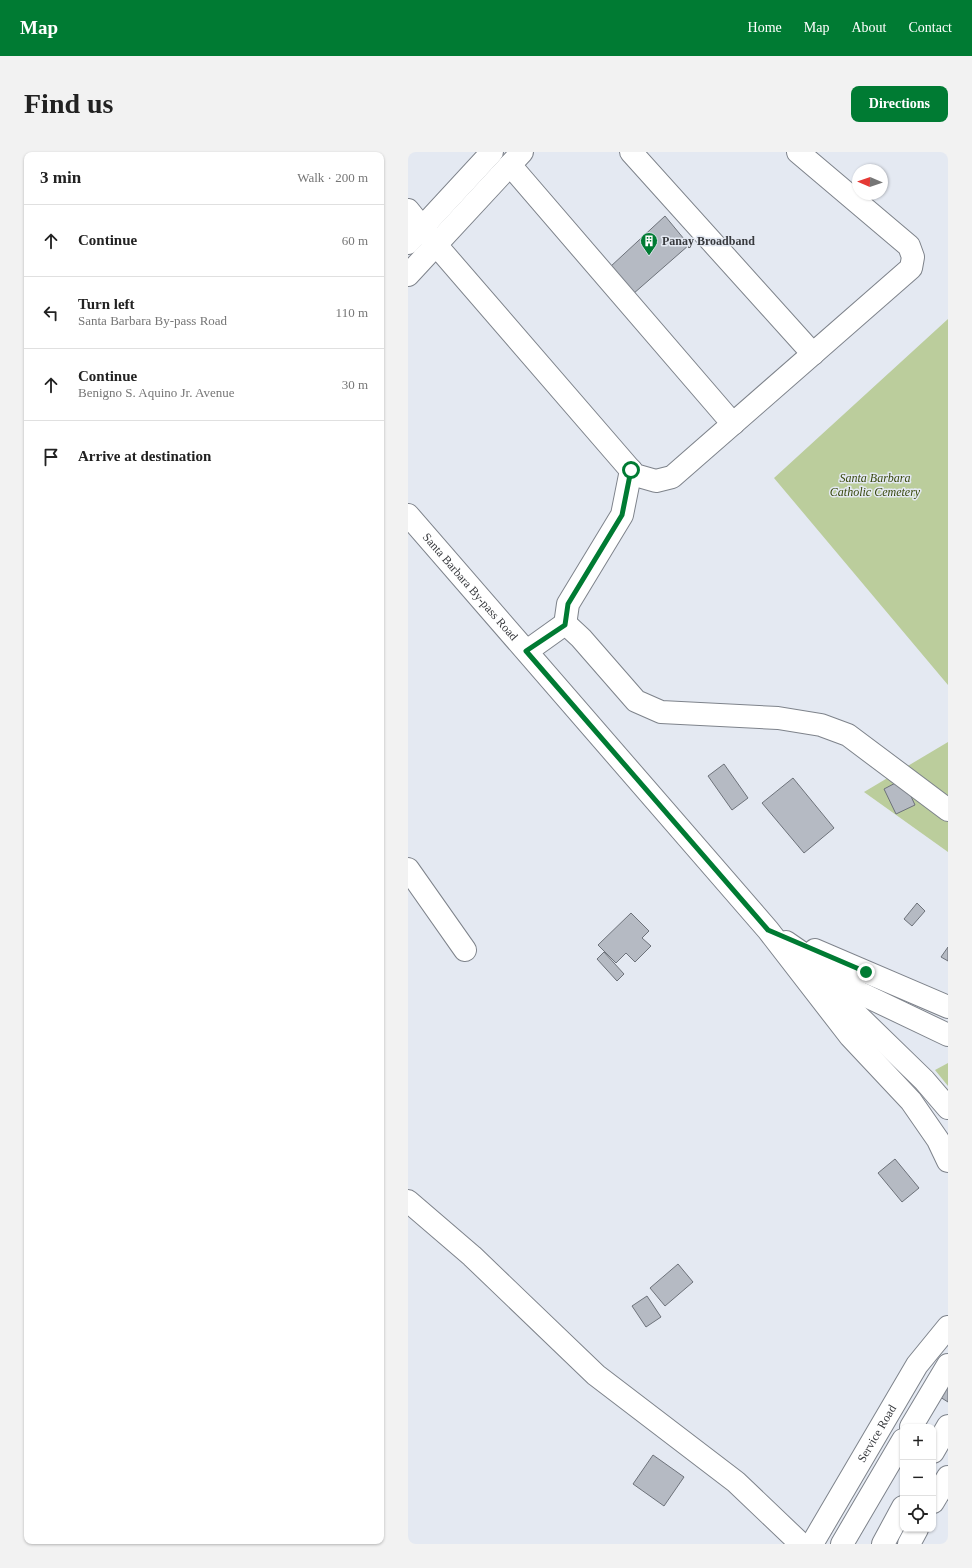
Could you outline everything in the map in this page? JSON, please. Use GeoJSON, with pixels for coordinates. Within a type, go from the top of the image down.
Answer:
{"type":"FeatureCollection","features":[{"type":"Feature","properties":{"kind":"street"},"geometry":{"type":"LineString","coordinates":[[415,236],[492,152]]}},
{"type":"Feature","properties":{"kind":"street"},"geometry":{"type":"LineString","coordinates":[[631,152],[813,354]]}},
{"type":"Feature","properties":{"kind":"street"},"geometry":{"type":"LineString","coordinates":[[415,236],[437,246],[635,475],[656,481],[672,478],[911,268],[913,257],[908,246],[798,152]]}},
{"type":"Feature","properties":{"kind":"street"},"geometry":{"type":"LineString","coordinates":[[408,275],[437,246],[516,159],[733,424]]}},
{"type":"Feature","properties":{"kind":"street"},"geometry":{"type":"LineString","coordinates":[[408,210],[415,236]]}},
{"type":"Feature","properties":{"kind":"street"},"geometry":{"type":"LineString","coordinates":[[526,651],[565,625],[568,604],[622,515],[631,470]]}},
{"type":"Feature","properties":{"kind":"street","name":"Santa Barbara By-pass Road"},"geometry":{"type":"LineString","coordinates":[[408,515],[768,930]]}},
{"type":"Feature","properties":{"kind":"street"},"geometry":{"type":"LineString","coordinates":[[565,625],[570,627],[581,638],[636,701],[661,712],[778,718],[820,725],[848,735],[948,810]]}},
{"type":"Feature","properties":{"kind":"street"},"geometry":{"type":"LineString","coordinates":[[408,869],[465,950]]}},
{"type":"Feature","properties":{"kind":"street"},"geometry":{"type":"LineString","coordinates":[[768,930],[948,1007]]}},
{"type":"Feature","properties":{"kind":"street"},"geometry":{"type":"LineString","coordinates":[[768,930],[860,993],[948,1035]]}},
{"type":"Feature","properties":{"kind":"street"},"geometry":{"type":"LineString","coordinates":[[768,930],[866,1022],[924,1080],[948,1108]]}},
{"type":"Feature","properties":{"kind":"street"},"geometry":{"type":"LineString","coordinates":[[768,930],[850,1036],[911,1101],[938,1140],[948,1161]]}},
{"type":"Feature","properties":{"kind":"street"},"geometry":{"type":"LineString","coordinates":[[408,1202],[472,1256],[596,1375],[736,1482],[801,1544]]}},
{"type":"Feature","properties":{"kind":"street","name":"Service Road"},"geometry":{"type":"LineString","coordinates":[[812,1544],[917,1365],[948,1327]]}},
{"type":"Feature","properties":{"kind":"street"},"geometry":{"type":"LineString","coordinates":[[913,1424],[947,1364]]}},
{"type":"Feature","properties":{"kind":"street"},"geometry":{"type":"LineString","coordinates":[[936,1447],[948,1426]]}},
{"type":"Feature","properties":{"kind":"street"},"geometry":{"type":"LineString","coordinates":[[842,1544],[900,1445]]}},
{"type":"Feature","properties":{"kind":"street"},"geometry":{"type":"LineString","coordinates":[[936,1497],[948,1477]]}},
{"type":"Feature","properties":{"kind":"street"},"geometry":{"type":"LineString","coordinates":[[883,1544],[900,1513]]}},
{"type":"Feature","properties":{"kind":"street"},"geometry":{"type":"LineString","coordinates":[[909,1544],[915,1532]]}},
{"type":"Feature","properties":{"kind":"green space","name":"Santa Barbara Catholic Cemetery"},"geometry":{"type":"Polygon","coordinates":[[[948,319],[948,685],[774,478],[948,319]]]}},
{"type":"Feature","properties":{"kind":"green space"},"geometry":{"type":"Polygon","coordinates":[[[948,742],[948,852],[864,792],[948,742]]]}},
{"type":"Feature","properties":{"kind":"green space"},"geometry":{"type":"Polygon","coordinates":[[[948,1063],[948,1086],[935,1070],[948,1063]]]}},
{"type":"Feature","properties":{"kind":"building","name":"Panay Broadband"},"geometry":{"type":"Polygon","coordinates":[[[665,216],[689,245],[633,294],[610,267],[665,216]]]}},
{"type":"Feature","properties":{"kind":"building"},"geometry":{"type":"Polygon","coordinates":[[[724,764],[748,798],[732,810],[708,776],[724,764]]]}},
{"type":"Feature","properties":{"kind":"building"},"geometry":{"type":"Polygon","coordinates":[[[793,778],[834,828],[804,853],[762,803],[793,778]]]}},
{"type":"Feature","properties":{"kind":"building"},"geometry":{"type":"Polygon","coordinates":[[[903,779],[915,805],[896,814],[884,789],[903,779]]]}},
{"type":"Feature","properties":{"kind":"building"},"geometry":{"type":"Polygon","coordinates":[[[917,903],[925,911],[912,926],[904,919],[917,903]]]}},
{"type":"Feature","properties":{"kind":"building"},"geometry":{"type":"Polygon","coordinates":[[[631,913],[649,931],[642,938],[651,946],[635,962],[626,953],[616,963],[598,945],[631,913]]]}},
{"type":"Feature","properties":{"kind":"building"},"geometry":{"type":"Polygon","coordinates":[[[948,947],[948,961],[941,957],[948,947]]]}},
{"type":"Feature","properties":{"kind":"building"},"geometry":{"type":"Polygon","coordinates":[[[604,952],[624,974],[617,981],[597,959],[604,952]]]}},
{"type":"Feature","properties":{"kind":"building"},"geometry":{"type":"Polygon","coordinates":[[[895,1159],[919,1188],[902,1202],[878,1173],[895,1159]]]}},
{"type":"Feature","properties":{"kind":"building"},"geometry":{"type":"Polygon","coordinates":[[[678,1264],[693,1282],[665,1306],[650,1288],[678,1264]]]}},
{"type":"Feature","properties":{"kind":"building"},"geometry":{"type":"Polygon","coordinates":[[[647,1296],[661,1317],[646,1327],[632,1306],[647,1296]]]}},
{"type":"Feature","properties":{"kind":"building"},"geometry":{"type":"Polygon","coordinates":[[[948,1385],[948,1402],[940,1397],[948,1385]]]}},
{"type":"Feature","properties":{"kind":"building"},"geometry":{"type":"Polygon","coordinates":[[[653,1455],[684,1477],[664,1506],[633,1484],[653,1455]]]}},
{"type":"Feature","properties":{"kind":"place","name":"Panay Broadband"},"geometry":{"type":"Point","coordinates":[649,256]}},
{"type":"Feature","properties":{"kind":"route"},"geometry":{"type":"LineString","coordinates":[[631,470],[622,515],[568,604],[565,625],[526,651],[768,930],[866,972]]}}]}
